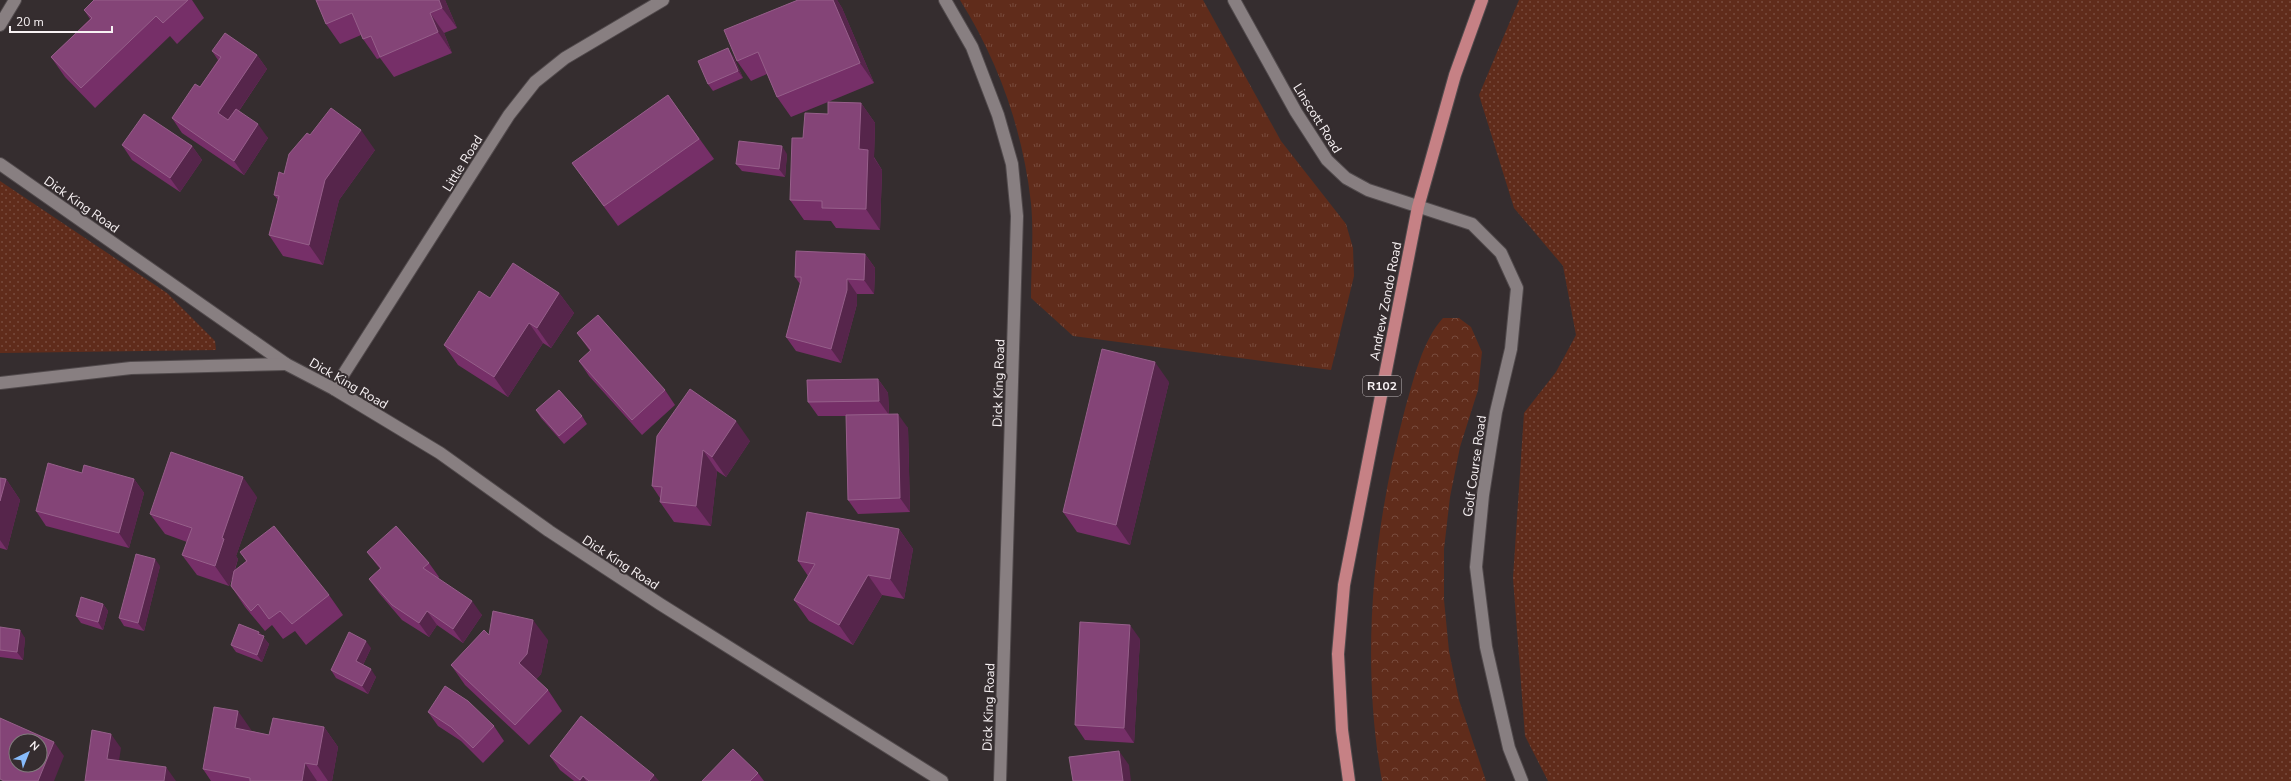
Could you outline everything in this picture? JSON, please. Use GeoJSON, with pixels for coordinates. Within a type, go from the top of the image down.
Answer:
{"type":"FeatureCollection","features":[{"type":"Feature","properties":{"kind":"main road","name":"Andrew Zondo Road"},"geometry":{"type":"LineString","coordinates":[[1349,781],[1342,730],[1338,654],[1344,585],[1418,207],[1455,75],[1482,0]]}},
{"type":"Feature","properties":{"kind":"street"},"geometry":{"type":"LineString","coordinates":[[0,25],[15,0]]}},
{"type":"Feature","properties":{"kind":"street","name":"Little Road"},"geometry":{"type":"LineString","coordinates":[[334,389],[509,115],[535,82],[565,58],[663,0]]}},
{"type":"Feature","properties":{"kind":"street","name":"Dick King Road"},"geometry":{"type":"LineString","coordinates":[[945,0],[972,47],[998,115],[1012,164],[1017,216],[1000,781]]}},
{"type":"Feature","properties":{"kind":"street","name":"Linscott Road"},"geometry":{"type":"LineString","coordinates":[[1234,0],[1296,112],[1327,160],[1346,178],[1368,190],[1418,207]]}},
{"type":"Feature","properties":{"kind":"street","name":"Dick King Road"},"geometry":{"type":"LineString","coordinates":[[0,164],[286,364],[334,389],[440,453],[549,531],[660,604],[942,781]]}},
{"type":"Feature","properties":{"kind":"street","name":"Golf Course Road"},"geometry":{"type":"LineString","coordinates":[[1418,207],[1472,224],[1501,253],[1517,288],[1511,349],[1496,412],[1483,495],[1476,567],[1486,647],[1510,748],[1522,781]]}},
{"type":"Feature","properties":{"kind":"street","name":"Dick King Road"},"geometry":{"type":"LineString","coordinates":[[0,383],[131,368],[286,364]]}},
{"type":"Feature","properties":{"kind":"green space"},"geometry":{"type":"Polygon","coordinates":[[[960,0],[1203,0],[1281,141],[1346,224],[1353,248],[1354,276],[1331,370],[1073,336],[1031,298],[1032,215],[1022,150],[1007,98],[997,72],[974,24],[960,0]]]}},
{"type":"Feature","properties":{"kind":"green space"},"geometry":{"type":"Polygon","coordinates":[[[1519,0],[2291,0],[2291,781],[1548,781],[1525,736],[1513,578],[1524,413],[1556,372],[1576,335],[1563,266],[1514,208],[1479,95],[1519,0]]]}},
{"type":"Feature","properties":{"kind":"green space"},"geometry":{"type":"Polygon","coordinates":[[[0,181],[167,293],[215,341],[216,350],[0,353],[0,181]]]}},
{"type":"Feature","properties":{"kind":"green space"},"geometry":{"type":"Polygon","coordinates":[[[1443,318],[1459,318],[1471,327],[1482,352],[1478,390],[1460,447],[1450,497],[1444,549],[1444,600],[1449,651],[1459,700],[1486,781],[1382,781],[1375,735],[1371,641],[1373,594],[1378,547],[1394,454],[1415,373],[1429,338],[1443,318]]]}},
{"type":"Feature","properties":{"kind":"building"},"geometry":{"type":"Polygon","coordinates":[[[94,0],[188,0],[163,23],[156,16],[81,88],[51,57],[92,18],[84,10],[94,0]]]}},
{"type":"Feature","properties":{"kind":"building"},"geometry":{"type":"Polygon","coordinates":[[[316,0],[439,0],[442,8],[430,13],[438,32],[380,57],[371,36],[363,39],[352,13],[326,24],[316,0]]]}},
{"type":"Feature","properties":{"kind":"building"},"geometry":{"type":"Polygon","coordinates":[[[798,0],[833,0],[860,63],[777,97],[758,52],[737,61],[724,30],[798,0]]]}},
{"type":"Feature","properties":{"kind":"building"},"geometry":{"type":"Polygon","coordinates":[[[225,33],[257,55],[218,113],[228,120],[236,109],[258,124],[234,161],[172,118],[195,84],[200,87],[221,57],[212,51],[225,33]]]}},
{"type":"Feature","properties":{"kind":"building"},"geometry":{"type":"Polygon","coordinates":[[[728,48],[738,71],[708,84],[698,61],[728,48]]]}},
{"type":"Feature","properties":{"kind":"building"},"geometry":{"type":"Polygon","coordinates":[[[668,95],[699,139],[604,206],[572,163],[668,95]]]}},
{"type":"Feature","properties":{"kind":"building"},"geometry":{"type":"Polygon","coordinates":[[[828,102],[861,103],[859,149],[868,150],[866,209],[822,208],[822,201],[790,200],[792,138],[803,138],[805,113],[828,114],[828,102]]]}},
{"type":"Feature","properties":{"kind":"building"},"geometry":{"type":"Polygon","coordinates":[[[331,108],[361,130],[325,180],[309,245],[269,235],[279,196],[274,195],[279,172],[284,174],[289,154],[307,133],[310,135],[331,108]]]}},
{"type":"Feature","properties":{"kind":"building"},"geometry":{"type":"Polygon","coordinates":[[[144,114],[192,146],[170,178],[122,145],[144,114]]]}},
{"type":"Feature","properties":{"kind":"building"},"geometry":{"type":"Polygon","coordinates":[[[739,141],[782,146],[779,169],[736,164],[739,141]]]}},
{"type":"Feature","properties":{"kind":"building"},"geometry":{"type":"Polygon","coordinates":[[[796,251],[865,254],[864,280],[847,279],[847,290],[831,349],[786,337],[801,281],[801,277],[795,277],[796,251]]]}},
{"type":"Feature","properties":{"kind":"building"},"geometry":{"type":"Polygon","coordinates":[[[513,263],[559,293],[537,328],[529,323],[494,377],[444,345],[479,291],[490,298],[513,263]]]}},
{"type":"Feature","properties":{"kind":"building"},"geometry":{"type":"Polygon","coordinates":[[[598,315],[665,390],[632,420],[579,361],[591,350],[577,333],[598,315]]]}},
{"type":"Feature","properties":{"kind":"building"},"geometry":{"type":"Polygon","coordinates":[[[1102,349],[1155,362],[1116,525],[1063,512],[1102,349]]]}},
{"type":"Feature","properties":{"kind":"building"},"geometry":{"type":"Polygon","coordinates":[[[878,379],[879,401],[808,402],[807,380],[878,379]]]}},
{"type":"Feature","properties":{"kind":"building"},"geometry":{"type":"Polygon","coordinates":[[[690,389],[736,421],[712,457],[703,450],[696,506],[660,502],[662,487],[652,486],[657,436],[690,389]]]}},
{"type":"Feature","properties":{"kind":"building"},"geometry":{"type":"Polygon","coordinates":[[[559,390],[582,416],[559,436],[536,410],[559,390]]]}},
{"type":"Feature","properties":{"kind":"building"},"geometry":{"type":"Polygon","coordinates":[[[898,414],[900,498],[848,500],[846,415],[898,414]]]}},
{"type":"Feature","properties":{"kind":"building"},"geometry":{"type":"Polygon","coordinates":[[[171,452],[243,477],[222,538],[224,539],[215,566],[182,555],[192,528],[150,514],[171,452]]]}},
{"type":"Feature","properties":{"kind":"building"},"geometry":{"type":"Polygon","coordinates":[[[48,463],[82,473],[84,465],[134,479],[119,533],[36,511],[48,463]]]}},
{"type":"Feature","properties":{"kind":"building"},"geometry":{"type":"Polygon","coordinates":[[[0,478],[6,479],[0,501],[0,478]]]}},
{"type":"Feature","properties":{"kind":"building"},"geometry":{"type":"Polygon","coordinates":[[[807,512],[899,529],[890,579],[868,575],[839,625],[794,600],[815,564],[798,561],[807,512]]]}},
{"type":"Feature","properties":{"kind":"building"},"geometry":{"type":"Polygon","coordinates":[[[274,526],[329,595],[292,624],[280,611],[269,619],[258,604],[251,611],[231,586],[234,571],[247,561],[240,552],[274,526]]]}},
{"type":"Feature","properties":{"kind":"building"},"geometry":{"type":"Polygon","coordinates":[[[396,526],[429,563],[423,568],[472,601],[453,629],[427,611],[419,623],[392,605],[369,579],[381,568],[367,552],[396,526]]]}},
{"type":"Feature","properties":{"kind":"building"},"geometry":{"type":"Polygon","coordinates":[[[136,554],[155,559],[138,623],[119,618],[136,554]]]}},
{"type":"Feature","properties":{"kind":"building"},"geometry":{"type":"Polygon","coordinates":[[[81,597],[103,604],[98,622],[76,616],[81,597]]]}},
{"type":"Feature","properties":{"kind":"building"},"geometry":{"type":"Polygon","coordinates":[[[493,611],[533,620],[527,654],[519,663],[548,690],[515,725],[451,665],[484,630],[489,635],[493,611]]]}},
{"type":"Feature","properties":{"kind":"building"},"geometry":{"type":"Polygon","coordinates":[[[1080,622],[1130,625],[1124,728],[1075,725],[1080,622]]]}},
{"type":"Feature","properties":{"kind":"building"},"geometry":{"type":"Polygon","coordinates":[[[239,624],[259,632],[258,634],[264,636],[257,655],[231,645],[239,624]]]}},
{"type":"Feature","properties":{"kind":"building"},"geometry":{"type":"Polygon","coordinates":[[[0,627],[20,630],[17,652],[0,650],[0,627]]]}},
{"type":"Feature","properties":{"kind":"building"},"geometry":{"type":"Polygon","coordinates":[[[349,632],[366,641],[356,661],[371,669],[362,686],[331,670],[349,632]]]}},
{"type":"Feature","properties":{"kind":"building"},"geometry":{"type":"Polygon","coordinates":[[[445,686],[468,701],[494,726],[473,748],[451,727],[428,712],[445,686]]]}},
{"type":"Feature","properties":{"kind":"building"},"geometry":{"type":"Polygon","coordinates":[[[214,707],[238,711],[235,728],[269,735],[273,718],[324,727],[317,765],[305,763],[302,781],[250,781],[250,778],[203,769],[214,707]]]}},
{"type":"Feature","properties":{"kind":"building"},"geometry":{"type":"Polygon","coordinates":[[[581,716],[654,775],[649,781],[589,781],[583,776],[580,780],[550,756],[581,716]]]}},
{"type":"Feature","properties":{"kind":"building"},"geometry":{"type":"Polygon","coordinates":[[[0,718],[34,733],[8,733],[8,773],[41,773],[38,781],[4,781],[0,779],[0,718]]]}},
{"type":"Feature","properties":{"kind":"building"},"geometry":{"type":"Polygon","coordinates":[[[92,730],[111,734],[107,759],[166,767],[164,781],[85,781],[92,730]]]}},
{"type":"Feature","properties":{"kind":"building"},"geometry":{"type":"Polygon","coordinates":[[[48,739],[54,742],[48,757],[48,739]]]}},
{"type":"Feature","properties":{"kind":"building"},"geometry":{"type":"Polygon","coordinates":[[[733,749],[758,773],[750,781],[702,781],[733,749]]]}},
{"type":"Feature","properties":{"kind":"building"},"geometry":{"type":"Polygon","coordinates":[[[1119,751],[1123,781],[1073,781],[1069,757],[1119,751]]]}}]}
